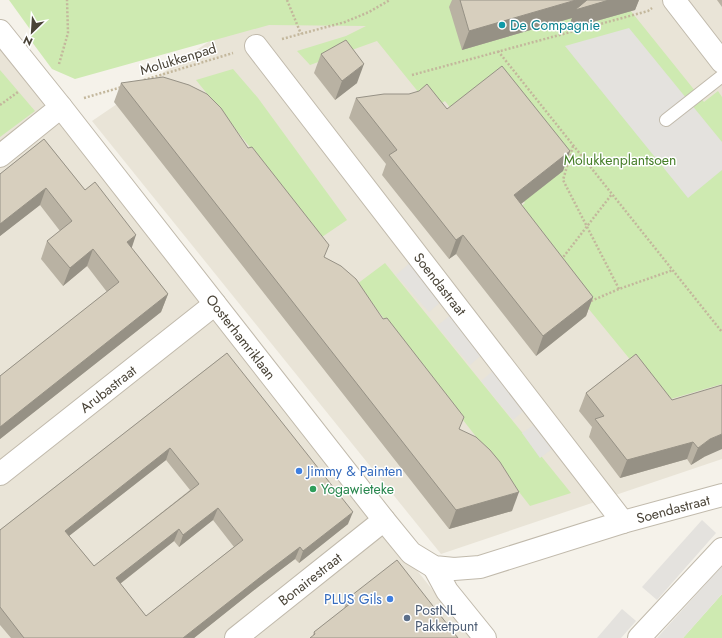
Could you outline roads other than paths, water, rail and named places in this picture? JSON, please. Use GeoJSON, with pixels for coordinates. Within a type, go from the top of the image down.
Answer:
{"type":"FeatureCollection","features":[{"type":"Feature","properties":{"kind":"street"},"geometry":{"type":"LineString","coordinates":[[674,0],[722,62]]}},
{"type":"Feature","properties":{"kind":"street","name":"Oosterhamriklaan"},"geometry":{"type":"LineString","coordinates":[[0,31],[384,520],[411,553],[434,567]]}},
{"type":"Feature","properties":{"kind":"street","name":"Soendastraat"},"geometry":{"type":"LineString","coordinates":[[256,46],[623,522]]}},
{"type":"Feature","properties":{"kind":"street"},"geometry":{"type":"LineString","coordinates":[[0,156],[61,107]]}},
{"type":"Feature","properties":{"kind":"street","name":"Arubastraat"},"geometry":{"type":"LineString","coordinates":[[0,474],[215,304]]}},
{"type":"Feature","properties":{"kind":"street","name":"Soendastraat"},"geometry":{"type":"LineString","coordinates":[[434,567],[454,569],[480,567],[623,522],[722,495]]}},
{"type":"Feature","properties":{"kind":"street","name":"Bonairestraat"},"geometry":{"type":"LineString","coordinates":[[236,638],[384,520]]}},
{"type":"Feature","properties":{"kind":"street"},"geometry":{"type":"LineString","coordinates":[[640,638],[722,549]]}},
{"type":"Feature","properties":{"kind":"street"},"geometry":{"type":"LineString","coordinates":[[434,567],[447,591],[485,638]]}},
{"type":"Feature","properties":{"kind":"lane"},"geometry":{"type":"LineString","coordinates":[[666,120],[722,76]]}},
{"type":"Feature","properties":{"kind":"place","name":"De Compagnie"},"geometry":{"type":"Point","coordinates":[502,25]}},
{"type":"Feature","properties":{"kind":"place","name":"Jimmy & Painten"},"geometry":{"type":"Point","coordinates":[299,471]}},
{"type":"Feature","properties":{"kind":"place","name":"Yogawieteke"},"geometry":{"type":"Point","coordinates":[313,489]}},
{"type":"Feature","properties":{"kind":"place","name":"PLUS Gils"},"geometry":{"type":"Point","coordinates":[390,599]}},
{"type":"Feature","properties":{"kind":"place","name":"PostNL Pakketpunt"},"geometry":{"type":"Point","coordinates":[407,618]}},
{"type":"Feature","properties":{"kind":"park label","name":"Molukkenplantsoen"},"geometry":{"type":"Point","coordinates":[620,160]}}]}
